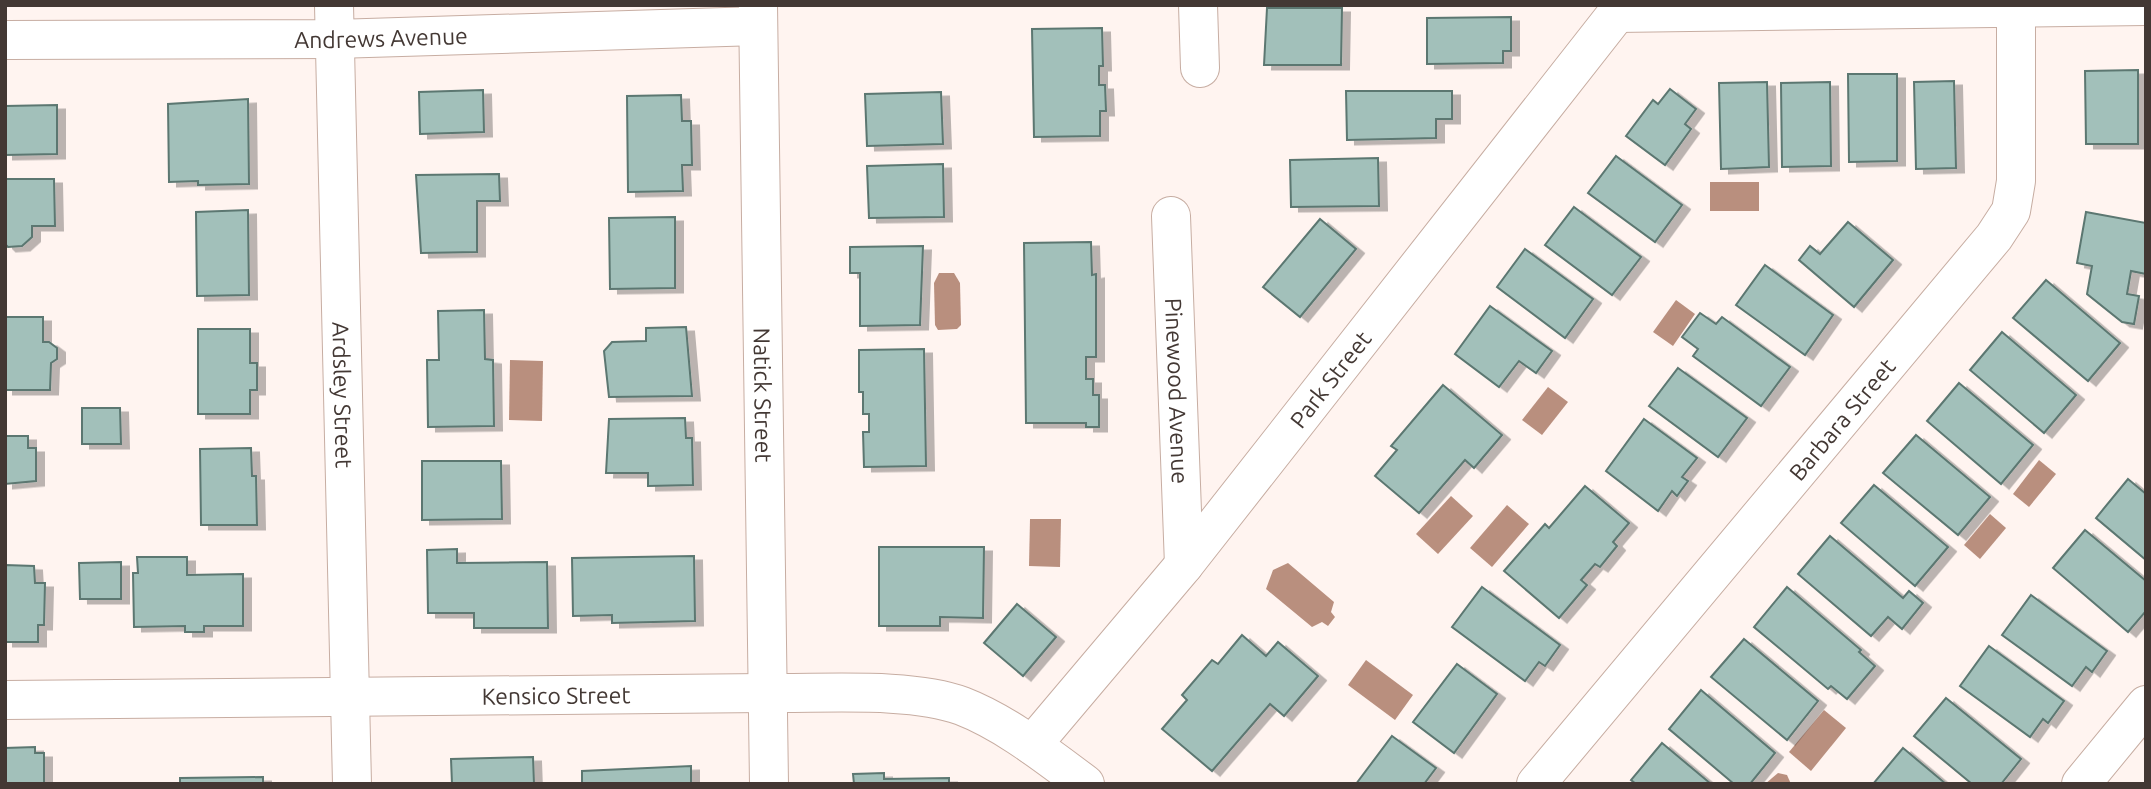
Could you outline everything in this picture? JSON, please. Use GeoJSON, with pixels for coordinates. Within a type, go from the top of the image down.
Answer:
{"type":"FeatureCollection","features":[{"type":"Feature","properties":{"kind":"street"},"geometry":{"type":"LineString","coordinates":[[1198,5],[1200,68]]}},
{"type":"Feature","properties":{"kind":"street"},"geometry":{"type":"LineString","coordinates":[[1617,9],[2146,5]]}},
{"type":"Feature","properties":{"kind":"street","name":"Barbara Street"},"geometry":{"type":"LineString","coordinates":[[1536,784],[1994,237],[2011,211],[2016,181],[2016,6]]}},
{"type":"Feature","properties":{"kind":"street","name":"Park Street"},"geometry":{"type":"LineString","coordinates":[[1032,746],[1184,565],[1617,9]]}},
{"type":"Feature","properties":{"kind":"street","name":"Andrews Avenue"},"geometry":{"type":"LineString","coordinates":[[5,40],[334,22],[758,16]]}},
{"type":"Feature","properties":{"kind":"street","name":"Natick Street"},"geometry":{"type":"LineString","coordinates":[[758,16],[769,784]]}},
{"type":"Feature","properties":{"kind":"street","name":"Ardsley Street"},"geometry":{"type":"LineString","coordinates":[[334,22],[352,784]]}},
{"type":"Feature","properties":{"kind":"street","name":"Pinewood Avenue"},"geometry":{"type":"LineString","coordinates":[[1171,216],[1184,565]]}},
{"type":"Feature","properties":{"kind":"street","name":"Kensico Street"},"geometry":{"type":"LineString","coordinates":[[5,700],[768,693],[887,695],[961,706],[1032,746],[1085,784]]}},
{"type":"Feature","properties":{"kind":"street"},"geometry":{"type":"LineString","coordinates":[[2081,784],[2146,705]]}},
{"type":"Feature","properties":{"kind":"shaded area"},"geometry":{"type":"Polygon","coordinates":[[[1710,182],[1759,182],[1759,211],[1710,211],[1710,182]]]}},
{"type":"Feature","properties":{"kind":"shaded area"},"geometry":{"type":"Polygon","coordinates":[[[939,273],[954,273],[960,283],[961,325],[957,329],[938,330],[935,325],[934,283],[939,273]]]}},
{"type":"Feature","properties":{"kind":"shaded area"},"geometry":{"type":"Polygon","coordinates":[[[1676,300],[1695,314],[1673,346],[1653,332],[1676,300]]]}},
{"type":"Feature","properties":{"kind":"shaded area"},"geometry":{"type":"Polygon","coordinates":[[[510,360],[543,361],[542,421],[509,420],[510,360]]]}},
{"type":"Feature","properties":{"kind":"shaded area"},"geometry":{"type":"Polygon","coordinates":[[[1548,387],[1568,402],[1542,435],[1522,420],[1548,387]]]}},
{"type":"Feature","properties":{"kind":"shaded area"},"geometry":{"type":"Polygon","coordinates":[[[2039,460],[2056,474],[2029,507],[2013,494],[2039,460]]]}},
{"type":"Feature","properties":{"kind":"shaded area"},"geometry":{"type":"Polygon","coordinates":[[[1451,496],[1473,516],[1438,554],[1416,534],[1451,496]]]}},
{"type":"Feature","properties":{"kind":"shaded area"},"geometry":{"type":"Polygon","coordinates":[[[1507,505],[1529,524],[1492,567],[1470,548],[1507,505]]]}},
{"type":"Feature","properties":{"kind":"shaded area"},"geometry":{"type":"Polygon","coordinates":[[[1990,514],[2006,528],[1980,559],[1964,545],[1990,514]]]}},
{"type":"Feature","properties":{"kind":"shaded area"},"geometry":{"type":"Polygon","coordinates":[[[1030,519],[1061,519],[1060,567],[1029,566],[1030,519]]]}},
{"type":"Feature","properties":{"kind":"shaded area"},"geometry":{"type":"Polygon","coordinates":[[[1288,563],[1334,602],[1331,612],[1335,617],[1328,626],[1322,622],[1312,627],[1266,589],[1273,570],[1288,563]]]}},
{"type":"Feature","properties":{"kind":"shaded area"},"geometry":{"type":"Polygon","coordinates":[[[1366,660],[1413,695],[1395,720],[1348,685],[1366,660]]]}},
{"type":"Feature","properties":{"kind":"shaded area"},"geometry":{"type":"Polygon","coordinates":[[[1824,710],[1846,728],[1811,771],[1789,752],[1824,710]]]}},
{"type":"Feature","properties":{"kind":"shaded area"},"geometry":{"type":"Polygon","coordinates":[[[1778,773],[1787,775],[1791,784],[1765,784],[1778,773]]]}},
{"type":"Feature","properties":{"kind":"building"},"geometry":{"type":"Polygon","coordinates":[[[1267,8],[1342,8],[1341,65],[1264,65],[1267,8]]]}},
{"type":"Feature","properties":{"kind":"building"},"geometry":{"type":"Polygon","coordinates":[[[1511,17],[1511,51],[1503,51],[1503,63],[1427,64],[1427,18],[1511,17]]]}},
{"type":"Feature","properties":{"kind":"building"},"geometry":{"type":"Polygon","coordinates":[[[1102,28],[1103,66],[1099,66],[1099,85],[1105,85],[1106,111],[1100,111],[1100,136],[1034,137],[1032,29],[1102,28]]]}},
{"type":"Feature","properties":{"kind":"building"},"geometry":{"type":"Polygon","coordinates":[[[2138,70],[2138,144],[2086,144],[2085,71],[2138,70]]]}},
{"type":"Feature","properties":{"kind":"building"},"geometry":{"type":"Polygon","coordinates":[[[1848,74],[1897,74],[1897,161],[1849,162],[1848,74]]]}},
{"type":"Feature","properties":{"kind":"building"},"geometry":{"type":"Polygon","coordinates":[[[1954,81],[1956,168],[1916,169],[1914,82],[1954,81]]]}},
{"type":"Feature","properties":{"kind":"building"},"geometry":{"type":"Polygon","coordinates":[[[1767,82],[1769,167],[1721,169],[1719,83],[1767,82]]]}},
{"type":"Feature","properties":{"kind":"building"},"geometry":{"type":"Polygon","coordinates":[[[1830,82],[1831,166],[1782,167],[1781,83],[1830,82]]]}},
{"type":"Feature","properties":{"kind":"building"},"geometry":{"type":"Polygon","coordinates":[[[1670,89],[1696,109],[1685,124],[1691,129],[1665,165],[1626,136],[1653,100],[1658,104],[1670,89]]]}},
{"type":"Feature","properties":{"kind":"building"},"geometry":{"type":"Polygon","coordinates":[[[483,90],[484,132],[420,134],[419,92],[483,90]]]}},
{"type":"Feature","properties":{"kind":"building"},"geometry":{"type":"Polygon","coordinates":[[[1346,91],[1452,91],[1452,119],[1436,119],[1436,138],[1347,140],[1346,91]]]}},
{"type":"Feature","properties":{"kind":"building"},"geometry":{"type":"Polygon","coordinates":[[[941,92],[943,144],[867,146],[865,94],[941,92]]]}},
{"type":"Feature","properties":{"kind":"building"},"geometry":{"type":"Polygon","coordinates":[[[681,95],[682,121],[691,121],[692,165],[682,165],[683,191],[628,192],[627,96],[681,95]]]}},
{"type":"Feature","properties":{"kind":"building"},"geometry":{"type":"Polygon","coordinates":[[[248,99],[249,184],[198,185],[198,181],[169,182],[168,104],[248,99]]]}},
{"type":"Feature","properties":{"kind":"building"},"geometry":{"type":"Polygon","coordinates":[[[57,105],[57,154],[5,155],[5,106],[57,105]]]}},
{"type":"Feature","properties":{"kind":"building"},"geometry":{"type":"Polygon","coordinates":[[[1616,156],[1682,205],[1655,242],[1588,193],[1616,156]]]}},
{"type":"Feature","properties":{"kind":"building"},"geometry":{"type":"Polygon","coordinates":[[[1378,158],[1379,206],[1291,207],[1290,160],[1378,158]]]}},
{"type":"Feature","properties":{"kind":"building"},"geometry":{"type":"Polygon","coordinates":[[[943,164],[944,217],[869,218],[867,166],[943,164]]]}},
{"type":"Feature","properties":{"kind":"building"},"geometry":{"type":"Polygon","coordinates":[[[499,174],[500,201],[477,201],[477,252],[421,253],[416,175],[499,174]]]}},
{"type":"Feature","properties":{"kind":"building"},"geometry":{"type":"Polygon","coordinates":[[[5,179],[54,179],[55,226],[32,226],[32,237],[22,246],[8,247],[5,244],[5,179]]]}},
{"type":"Feature","properties":{"kind":"building"},"geometry":{"type":"Polygon","coordinates":[[[1574,207],[1641,257],[1612,295],[1545,245],[1574,207]]]}},
{"type":"Feature","properties":{"kind":"building"},"geometry":{"type":"Polygon","coordinates":[[[248,210],[249,295],[197,296],[196,212],[248,210]]]}},
{"type":"Feature","properties":{"kind":"building"},"geometry":{"type":"Polygon","coordinates":[[[2086,212],[2146,223],[2146,274],[2131,271],[2127,294],[2139,296],[2134,324],[2122,322],[2087,294],[2092,266],[2077,263],[2086,212]]]}},
{"type":"Feature","properties":{"kind":"building"},"geometry":{"type":"Polygon","coordinates":[[[675,217],[675,288],[610,289],[609,218],[675,217]]]}},
{"type":"Feature","properties":{"kind":"building"},"geometry":{"type":"Polygon","coordinates":[[[1320,219],[1356,249],[1300,317],[1263,287],[1320,219]]]}},
{"type":"Feature","properties":{"kind":"building"},"geometry":{"type":"Polygon","coordinates":[[[1848,222],[1893,260],[1854,307],[1799,260],[1810,246],[1820,254],[1848,222]]]}},
{"type":"Feature","properties":{"kind":"building"},"geometry":{"type":"Polygon","coordinates":[[[1091,242],[1092,275],[1096,274],[1096,357],[1086,357],[1086,379],[1093,379],[1093,395],[1099,395],[1099,427],[1086,427],[1086,423],[1026,423],[1024,243],[1091,242]]]}},
{"type":"Feature","properties":{"kind":"building"},"geometry":{"type":"Polygon","coordinates":[[[923,246],[920,325],[860,326],[860,273],[850,273],[850,247],[923,246]]]}},
{"type":"Feature","properties":{"kind":"building"},"geometry":{"type":"Polygon","coordinates":[[[1525,249],[1593,299],[1565,338],[1497,287],[1525,249]]]}},
{"type":"Feature","properties":{"kind":"building"},"geometry":{"type":"Polygon","coordinates":[[[1765,265],[1833,315],[1805,355],[1736,305],[1765,265]]]}},
{"type":"Feature","properties":{"kind":"building"},"geometry":{"type":"Polygon","coordinates":[[[2046,280],[2120,343],[2088,381],[2013,318],[2046,280]]]}},
{"type":"Feature","properties":{"kind":"building"},"geometry":{"type":"Polygon","coordinates":[[[1490,306],[1552,351],[1536,373],[1519,361],[1499,387],[1455,354],[1490,306]]]}},
{"type":"Feature","properties":{"kind":"building"},"geometry":{"type":"Polygon","coordinates":[[[484,310],[485,359],[493,360],[494,426],[428,427],[427,360],[439,360],[438,311],[484,310]]]}},
{"type":"Feature","properties":{"kind":"building"},"geometry":{"type":"Polygon","coordinates":[[[1700,313],[1716,324],[1722,317],[1790,367],[1761,406],[1693,356],[1698,349],[1682,337],[1700,313]]]}},
{"type":"Feature","properties":{"kind":"building"},"geometry":{"type":"Polygon","coordinates":[[[5,317],[43,317],[43,342],[49,342],[57,348],[57,359],[51,363],[50,390],[5,390],[5,317]]]}},
{"type":"Feature","properties":{"kind":"building"},"geometry":{"type":"Polygon","coordinates":[[[686,327],[692,396],[609,397],[604,351],[612,342],[646,341],[646,328],[686,327]]]}},
{"type":"Feature","properties":{"kind":"building"},"geometry":{"type":"Polygon","coordinates":[[[198,329],[250,329],[250,363],[257,363],[257,390],[250,390],[250,414],[198,414],[198,329]]]}},
{"type":"Feature","properties":{"kind":"building"},"geometry":{"type":"Polygon","coordinates":[[[2002,332],[2076,395],[2044,433],[1970,370],[2002,332]]]}},
{"type":"Feature","properties":{"kind":"building"},"geometry":{"type":"Polygon","coordinates":[[[924,349],[926,466],[864,467],[863,432],[869,432],[869,414],[863,414],[863,392],[859,392],[859,350],[924,349]]]}},
{"type":"Feature","properties":{"kind":"building"},"geometry":{"type":"Polygon","coordinates":[[[1678,368],[1747,418],[1718,457],[1649,406],[1678,368]]]}},
{"type":"Feature","properties":{"kind":"building"},"geometry":{"type":"Polygon","coordinates":[[[1959,383],[2033,445],[2001,484],[1927,421],[1959,383]]]}},
{"type":"Feature","properties":{"kind":"building"},"geometry":{"type":"Polygon","coordinates":[[[1443,385],[1502,435],[1474,468],[1465,460],[1419,513],[1375,476],[1397,450],[1391,446],[1443,385]]]}},
{"type":"Feature","properties":{"kind":"building"},"geometry":{"type":"Polygon","coordinates":[[[82,408],[120,408],[121,444],[82,444],[82,408]]]}},
{"type":"Feature","properties":{"kind":"building"},"geometry":{"type":"Polygon","coordinates":[[[685,418],[686,438],[692,438],[693,485],[648,486],[648,473],[606,473],[609,419],[685,418]]]}},
{"type":"Feature","properties":{"kind":"building"},"geometry":{"type":"Polygon","coordinates":[[[1644,419],[1697,458],[1682,477],[1688,481],[1677,496],[1672,491],[1658,511],[1606,471],[1644,419]]]}},
{"type":"Feature","properties":{"kind":"building"},"geometry":{"type":"Polygon","coordinates":[[[1916,435],[1990,497],[1958,535],[1883,473],[1916,435]]]}},
{"type":"Feature","properties":{"kind":"building"},"geometry":{"type":"Polygon","coordinates":[[[5,436],[28,436],[28,448],[36,448],[36,481],[5,484],[5,436]]]}},
{"type":"Feature","properties":{"kind":"building"},"geometry":{"type":"Polygon","coordinates":[[[251,448],[252,476],[256,476],[257,525],[201,525],[200,449],[251,448]]]}},
{"type":"Feature","properties":{"kind":"building"},"geometry":{"type":"Polygon","coordinates":[[[422,461],[501,461],[502,519],[422,520],[422,461]]]}},
{"type":"Feature","properties":{"kind":"building"},"geometry":{"type":"Polygon","coordinates":[[[2128,479],[2146,494],[2146,560],[2096,518],[2128,479]]]}},
{"type":"Feature","properties":{"kind":"building"},"geometry":{"type":"Polygon","coordinates":[[[1874,485],[1948,547],[1915,586],[1841,523],[1874,485]]]}},
{"type":"Feature","properties":{"kind":"building"},"geometry":{"type":"Polygon","coordinates":[[[1585,486],[1629,523],[1613,542],[1617,546],[1600,567],[1595,564],[1581,580],[1587,585],[1559,618],[1504,571],[1545,524],[1549,528],[1585,486]]]}},
{"type":"Feature","properties":{"kind":"building"},"geometry":{"type":"Polygon","coordinates":[[[2085,530],[2146,581],[2146,611],[2128,632],[2053,568],[2085,530]]]}},
{"type":"Feature","properties":{"kind":"building"},"geometry":{"type":"Polygon","coordinates":[[[1830,536],[1903,598],[1909,591],[1923,603],[1902,629],[1888,617],[1871,636],[1798,574],[1830,536]]]}},
{"type":"Feature","properties":{"kind":"building"},"geometry":{"type":"Polygon","coordinates":[[[879,547],[984,547],[983,618],[940,617],[940,626],[879,626],[879,547]]]}},
{"type":"Feature","properties":{"kind":"building"},"geometry":{"type":"Polygon","coordinates":[[[457,549],[457,563],[547,562],[548,628],[474,628],[474,613],[428,613],[427,550],[457,549]]]}},
{"type":"Feature","properties":{"kind":"building"},"geometry":{"type":"Polygon","coordinates":[[[694,556],[695,621],[612,623],[612,615],[573,616],[572,558],[694,556]]]}},
{"type":"Feature","properties":{"kind":"building"},"geometry":{"type":"Polygon","coordinates":[[[137,557],[187,557],[187,575],[243,574],[243,626],[204,626],[204,632],[185,632],[185,626],[134,627],[133,573],[138,573],[137,557]]]}},
{"type":"Feature","properties":{"kind":"building"},"geometry":{"type":"Polygon","coordinates":[[[121,562],[121,599],[80,599],[79,563],[121,562]]]}},
{"type":"Feature","properties":{"kind":"building"},"geometry":{"type":"Polygon","coordinates":[[[5,565],[34,566],[35,583],[45,583],[44,625],[38,625],[38,642],[5,642],[5,565]]]}},
{"type":"Feature","properties":{"kind":"building"},"geometry":{"type":"Polygon","coordinates":[[[1482,587],[1560,645],[1545,666],[1539,662],[1525,681],[1452,627],[1482,587]]]}},
{"type":"Feature","properties":{"kind":"building"},"geometry":{"type":"Polygon","coordinates":[[[1787,587],[1861,650],[1859,652],[1875,666],[1847,699],[1831,686],[1828,689],[1754,627],[1787,587]]]}},
{"type":"Feature","properties":{"kind":"building"},"geometry":{"type":"Polygon","coordinates":[[[2031,595],[2107,651],[2092,672],[2086,667],[2072,686],[2002,635],[2031,595]]]}},
{"type":"Feature","properties":{"kind":"building"},"geometry":{"type":"Polygon","coordinates":[[[1017,604],[1056,637],[1023,676],[984,643],[1017,604]]]}},
{"type":"Feature","properties":{"kind":"building"},"geometry":{"type":"Polygon","coordinates":[[[1242,635],[1266,656],[1278,642],[1318,676],[1284,716],[1270,704],[1212,771],[1162,729],[1187,700],[1182,695],[1212,660],[1218,664],[1242,635]]]}},
{"type":"Feature","properties":{"kind":"building"},"geometry":{"type":"Polygon","coordinates":[[[1744,639],[1818,701],[1787,740],[1711,677],[1744,639]]]}},
{"type":"Feature","properties":{"kind":"building"},"geometry":{"type":"Polygon","coordinates":[[[1989,646],[2064,701],[2048,723],[2043,719],[2030,737],[1960,686],[1989,646]]]}},
{"type":"Feature","properties":{"kind":"building"},"geometry":{"type":"Polygon","coordinates":[[[1457,664],[1497,694],[1454,753],[1413,722],[1457,664]]]}},
{"type":"Feature","properties":{"kind":"building"},"geometry":{"type":"Polygon","coordinates":[[[1701,690],[1775,753],[1750,784],[1734,784],[1669,729],[1701,690]]]}},
{"type":"Feature","properties":{"kind":"building"},"geometry":{"type":"Polygon","coordinates":[[[1946,698],[2021,759],[2001,784],[1972,784],[1914,736],[1946,698]]]}},
{"type":"Feature","properties":{"kind":"building"},"geometry":{"type":"Polygon","coordinates":[[[1392,736],[1436,768],[1424,784],[1356,784],[1392,736]]]}},
{"type":"Feature","properties":{"kind":"building"},"geometry":{"type":"Polygon","coordinates":[[[1662,743],[1711,784],[1636,784],[1631,780],[1662,743]]]}},
{"type":"Feature","properties":{"kind":"building"},"geometry":{"type":"Polygon","coordinates":[[[35,747],[35,753],[44,753],[44,784],[5,784],[5,748],[35,747]]]}},
{"type":"Feature","properties":{"kind":"building"},"geometry":{"type":"Polygon","coordinates":[[[1903,748],[1946,784],[1873,784],[1903,748]]]}},
{"type":"Feature","properties":{"kind":"building"},"geometry":{"type":"Polygon","coordinates":[[[533,757],[534,784],[452,784],[451,759],[533,757]]]}},
{"type":"Feature","properties":{"kind":"building"},"geometry":{"type":"Polygon","coordinates":[[[691,766],[691,784],[582,784],[582,771],[691,766]]]}},
{"type":"Feature","properties":{"kind":"building"},"geometry":{"type":"Polygon","coordinates":[[[884,773],[884,779],[949,778],[949,784],[854,784],[853,774],[884,773]]]}},
{"type":"Feature","properties":{"kind":"building"},"geometry":{"type":"Polygon","coordinates":[[[263,777],[263,784],[180,784],[180,778],[263,777]]]}}]}
